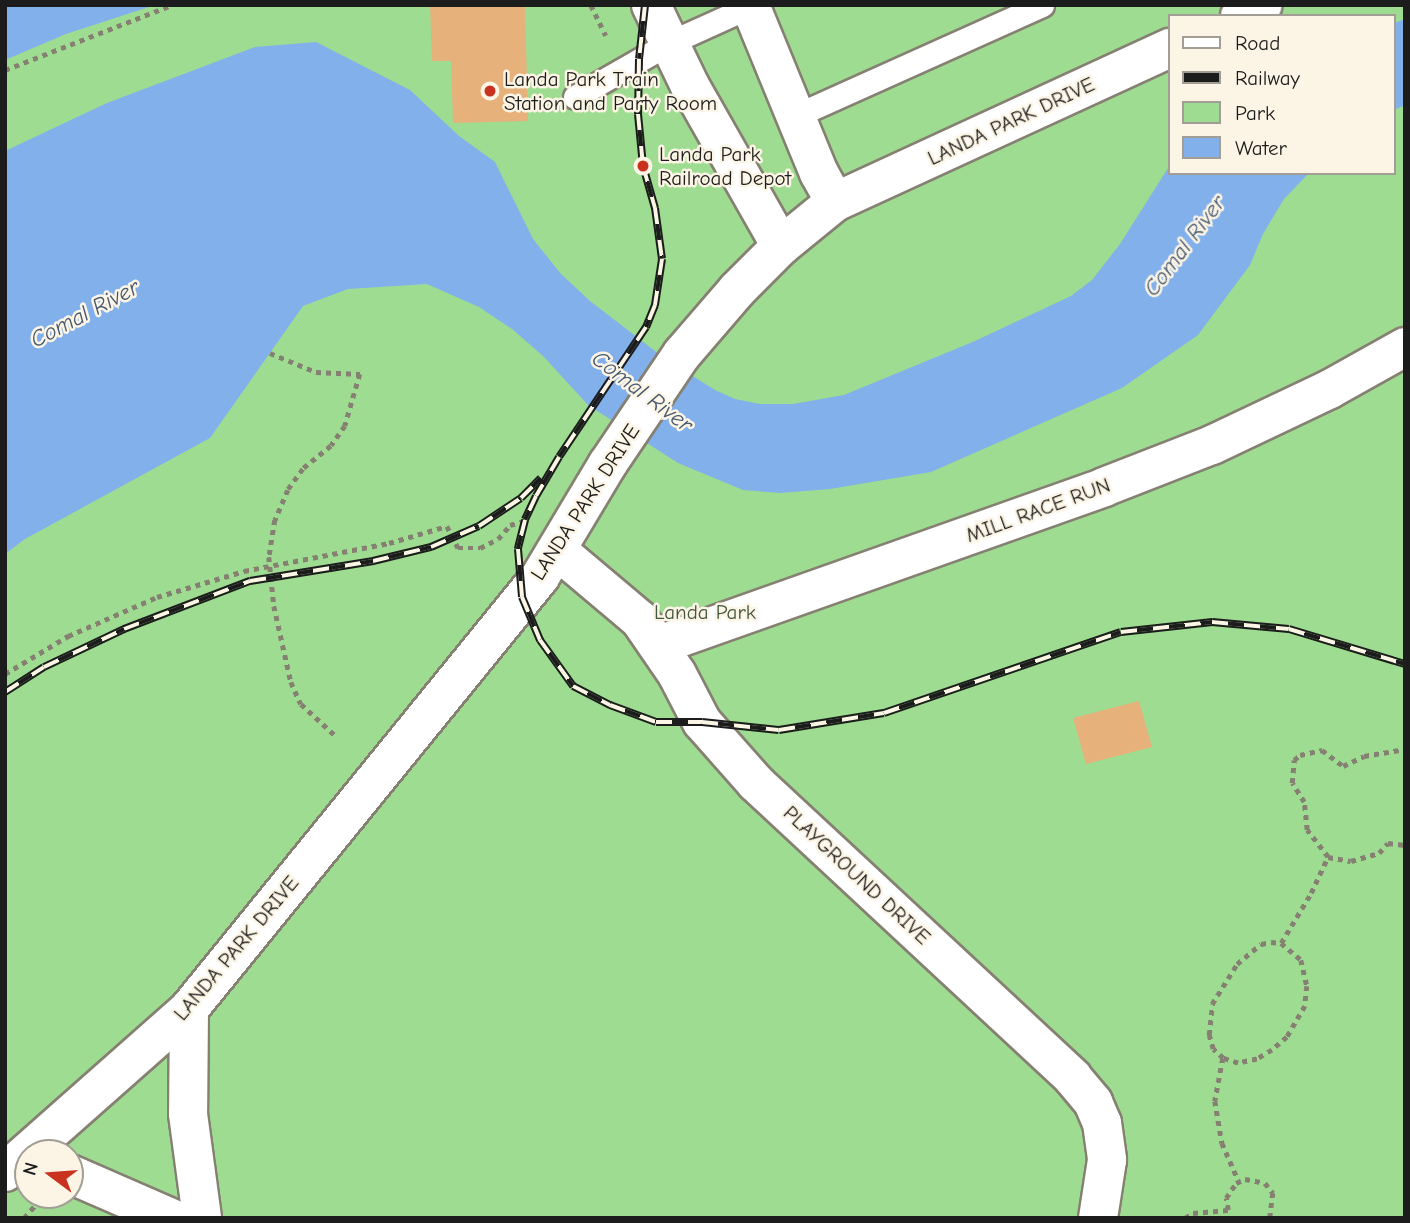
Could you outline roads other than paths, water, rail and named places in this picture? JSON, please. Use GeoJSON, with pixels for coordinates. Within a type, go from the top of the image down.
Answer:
{"type":"FeatureCollection","features":[{"type":"Feature","properties":{"kind":"street"},"geometry":{"type":"LineString","coordinates":[[651,5],[727,153],[781,246]]}},
{"type":"Feature","properties":{"kind":"street"},"geometry":{"type":"LineString","coordinates":[[1244,14],[1263,5]]}},
{"type":"Feature","properties":{"kind":"street"},"geometry":{"type":"LineString","coordinates":[[751,6],[795,116],[835,202]]}},
{"type":"Feature","properties":{"kind":"street","name":"LANDA PARK DRIVE"},"geometry":{"type":"LineString","coordinates":[[45,1139],[189,1009],[540,577],[548,536],[607,465],[682,354],[737,290],[781,246],[835,202],[1168,49]]}},
{"type":"Feature","properties":{"kind":"street","name":"MILL RACE RUN"},"geometry":{"type":"LineString","coordinates":[[659,645],[1092,491],[1212,445],[1330,389],[1405,347]]}},
{"type":"Feature","properties":{"kind":"street","name":"PLAYGROUND DRIVE"},"geometry":{"type":"LineString","coordinates":[[548,536],[640,620],[659,645],[702,722],[757,783],[1035,1039],[1093,1102],[1102,1123],[1107,1160],[1098,1218]]}},
{"type":"Feature","properties":{"kind":"street"},"geometry":{"type":"LineString","coordinates":[[189,1009],[187,1114],[202,1218]]}},
{"type":"Feature","properties":{"kind":"street"},"geometry":{"type":"LineString","coordinates":[[84,1180],[171,1218]]}},
{"type":"Feature","properties":{"kind":"lane"},"geometry":{"type":"LineString","coordinates":[[795,116],[1042,5]]}},
{"type":"Feature","properties":{"kind":"lane"},"geometry":{"type":"LineString","coordinates":[[575,97],[669,43],[751,6]]}},
{"type":"Feature","properties":{"kind":"water"},"geometry":{"type":"Polygon","coordinates":[[[5,5],[155,5],[66,34],[5,60],[5,5]]]}},
{"type":"Feature","properties":{"kind":"water"},"geometry":{"type":"Polygon","coordinates":[[[1405,19],[1405,105],[1396,109],[1396,22],[1405,19]]]}},
{"type":"Feature","properties":{"kind":"water","name":"Comal River"},"geometry":{"type":"Polygon","coordinates":[[[316,42],[410,90],[459,136],[495,162],[533,239],[561,274],[590,301],[664,358],[715,390],[735,399],[760,404],[793,404],[844,395],[975,341],[1071,296],[1092,280],[1120,244],[1168,168],[1168,175],[1307,175],[1284,199],[1263,234],[1250,265],[1198,335],[1122,388],[931,472],[830,489],[780,493],[743,490],[678,463],[588,405],[543,356],[512,329],[479,307],[427,284],[348,289],[303,306],[210,438],[25,539],[5,554],[5,151],[107,103],[255,47],[316,42]]]}},
{"type":"Feature","properties":{"kind":"railway"},"geometry":{"type":"LineString","coordinates":[[645,5],[639,59],[638,114],[643,166],[655,208],[662,259],[655,305],[646,327],[536,496],[525,520],[518,549],[522,597],[540,640],[573,686],[610,705],[656,722],[702,722],[779,730],[884,713],[1121,632],[1212,622],[1289,629],[1405,664]]}},
{"type":"Feature","properties":{"kind":"railway"},"geometry":{"type":"LineString","coordinates":[[5,692],[44,667],[124,629],[250,581],[373,561],[431,547],[479,526],[521,498],[541,478]]}},
{"type":"Feature","properties":{"kind":"place","name":"Landa Park Train Station and Party Room"},"geometry":{"type":"Point","coordinates":[490,91]}},
{"type":"Feature","properties":{"kind":"place","name":"Landa Park Railroad Depot"},"geometry":{"type":"Point","coordinates":[643,166]}},
{"type":"Feature","properties":{"kind":"park label","name":"Landa Park"},"geometry":{"type":"Point","coordinates":[705,612]}}]}
